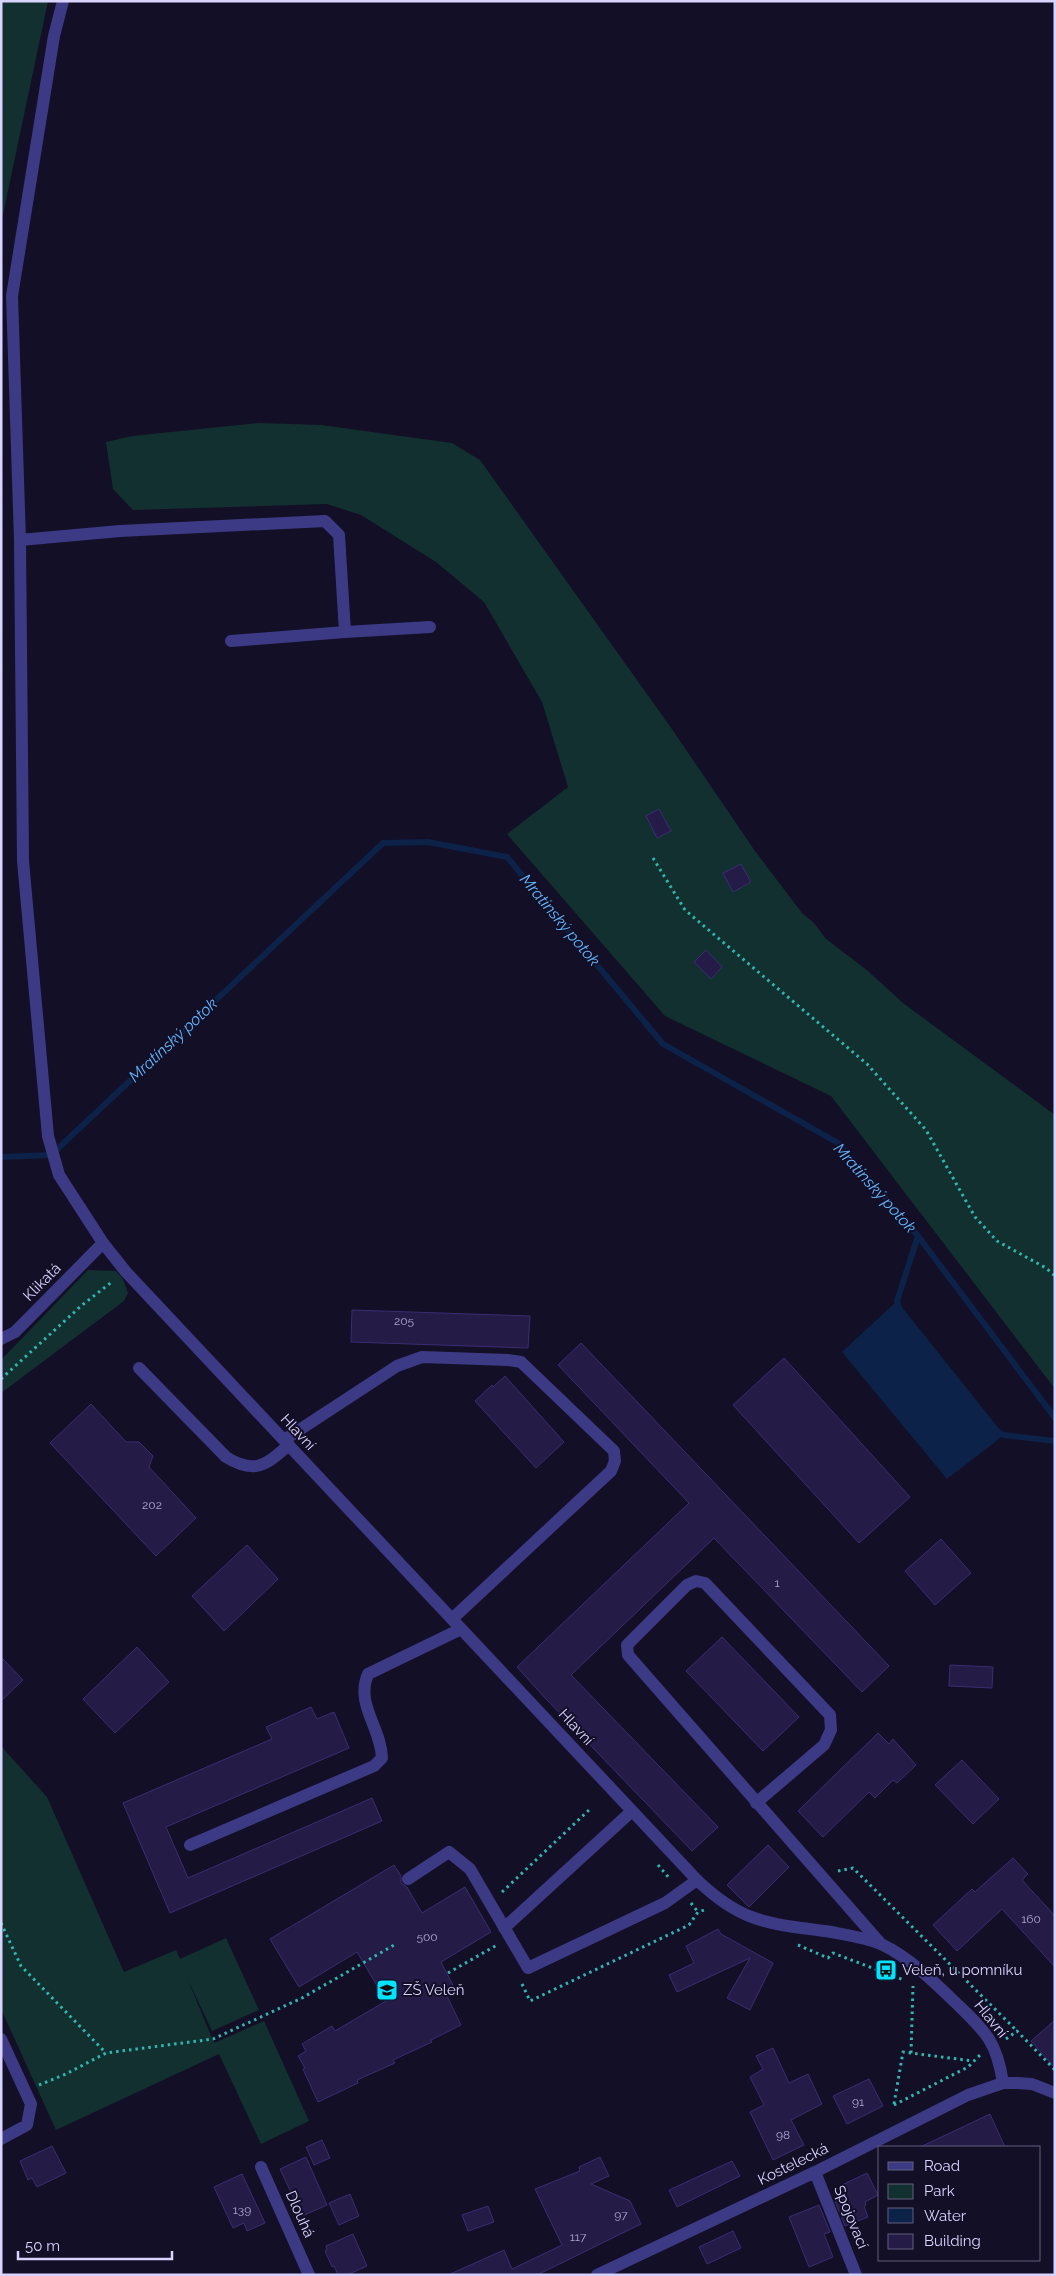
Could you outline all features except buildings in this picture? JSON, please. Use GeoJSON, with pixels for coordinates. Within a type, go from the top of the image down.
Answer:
{"type":"FeatureCollection","features":[{"type":"Feature","properties":{"kind":"street","name":"Hlavní"},"geometry":{"type":"LineString","coordinates":[[63,1],[54,36],[12,296],[20,540],[22,860],[48,1136],[59,1175],[103,1243],[126,1272],[697,1880],[727,1906],[760,1922],[843,1934],[882,1944],[902,1956],[946,1993],[978,2024],[995,2047],[1003,2083]]}},
{"type":"Feature","properties":{"kind":"street"},"geometry":{"type":"LineString","coordinates":[[20,540],[120,531],[325,521],[339,535],[345,632]]}},
{"type":"Feature","properties":{"kind":"street"},"geometry":{"type":"LineString","coordinates":[[231,641],[430,627]]}},
{"type":"Feature","properties":{"kind":"street","name":"Klikatá"},"geometry":{"type":"LineString","coordinates":[[1,1340],[15,1332],[103,1243]]}},
{"type":"Feature","properties":{"kind":"street"},"geometry":{"type":"LineString","coordinates":[[139,1368],[226,1457],[238,1465],[254,1467],[266,1465],[286,1442],[397,1366],[422,1357],[436,1356],[522,1362],[614,1451],[615,1461],[612,1471],[452,1619]]}},
{"type":"Feature","properties":{"kind":"street"},"geometry":{"type":"LineString","coordinates":[[756,1803],[824,1746],[831,1730],[830,1715],[705,1583],[696,1581],[687,1585],[626,1645],[628,1655],[756,1803],[882,1944]]}},
{"type":"Feature","properties":{"kind":"street"},"geometry":{"type":"LineString","coordinates":[[190,1844],[374,1766],[382,1758],[382,1746],[364,1696],[363,1685],[368,1674],[461,1629]]}},
{"type":"Feature","properties":{"kind":"street"},"geometry":{"type":"LineString","coordinates":[[504,1928],[632,1811]]}},
{"type":"Feature","properties":{"kind":"street"},"geometry":{"type":"LineString","coordinates":[[408,1879],[449,1852],[470,1869],[528,1968],[665,1903],[697,1880]]}},
{"type":"Feature","properties":{"kind":"street"},"geometry":{"type":"LineString","coordinates":[[1,2039],[31,2104],[27,2125],[1,2139]]}},
{"type":"Feature","properties":{"kind":"street"},"geometry":{"type":"LineString","coordinates":[[1003,2083],[1032,2084],[1055,2093]]}},
{"type":"Feature","properties":{"kind":"street","name":"Kostelecká"},"geometry":{"type":"LineString","coordinates":[[597,2275],[815,2172],[968,2095],[1003,2083]]}},
{"type":"Feature","properties":{"kind":"street","name":"Dlouhá"},"geometry":{"type":"LineString","coordinates":[[261,2167],[309,2275]]}},
{"type":"Feature","properties":{"kind":"street","name":"Spojovací"},"geometry":{"type":"LineString","coordinates":[[815,2172],[856,2275]]}},
{"type":"Feature","properties":{"kind":"path"},"geometry":{"type":"LineString","coordinates":[[653,858],[685,910],[867,1064],[926,1130],[975,1217],[997,1241],[1046,1268],[1055,1276]]}},
{"type":"Feature","properties":{"kind":"path"},"geometry":{"type":"LineString","coordinates":[[1,1379],[81,1306],[126,1272]]}},
{"type":"Feature","properties":{"kind":"path"},"geometry":{"type":"LineString","coordinates":[[490,1904],[589,1810]]}},
{"type":"Feature","properties":{"kind":"path"},"geometry":{"type":"LineString","coordinates":[[820,1874],[853,1868],[1055,2070]]}},
{"type":"Feature","properties":{"kind":"path"},"geometry":{"type":"LineString","coordinates":[[518,1976],[530,2001],[689,1925],[698,1912],[708,1908],[714,1913]]}},
{"type":"Feature","properties":{"kind":"path"},"geometry":{"type":"LineString","coordinates":[[1,1923],[21,1966],[106,2053]]}},
{"type":"Feature","properties":{"kind":"path"},"geometry":{"type":"LineString","coordinates":[[448,1973],[502,1943]]}},
{"type":"Feature","properties":{"kind":"path"},"geometry":{"type":"LineString","coordinates":[[792,1943],[828,1958],[833,1953],[914,1983],[920,1990]]}},
{"type":"Feature","properties":{"kind":"path"},"geometry":{"type":"LineString","coordinates":[[25,2091],[66,2074],[106,2053],[213,2039],[302,1998],[396,1944]]}},
{"type":"Feature","properties":{"kind":"path"},"geometry":{"type":"LineString","coordinates":[[911,2053],[914,1983]]}},
{"type":"Feature","properties":{"kind":"path"},"geometry":{"type":"LineString","coordinates":[[973,2062],[903,2052],[894,2105],[968,2067],[973,2062],[980,2055],[1017,2031]]}},
{"type":"Feature","properties":{"kind":"path"},"geometry":{"type":"LineString","coordinates":[[978,2050],[980,2055]]}},
{"type":"Feature","properties":{"kind":"green space"},"geometry":{"type":"Polygon","coordinates":[[[1,1],[48,1],[1,224],[1,1]]]}},
{"type":"Feature","properties":{"kind":"green space"},"geometry":{"type":"Polygon","coordinates":[[[259,423],[321,425],[452,443],[480,460],[674,732],[755,851],[802,913],[814,923],[825,938],[868,971],[903,1003],[1055,1115],[1055,1389],[831,1096],[665,1016],[507,834],[568,787],[542,702],[484,602],[436,562],[361,515],[327,504],[133,510],[113,489],[106,442],[132,436],[259,423]]]}},
{"type":"Feature","properties":{"kind":"green space"},"geometry":{"type":"Polygon","coordinates":[[[88,1270],[116,1271],[123,1279],[128,1293],[124,1301],[1,1393],[1,1360],[88,1270]]]}},
{"type":"Feature","properties":{"kind":"green space"},"geometry":{"type":"Polygon","coordinates":[[[1,1746],[47,1797],[124,1972],[176,1950],[180,1959],[226,1938],[259,2010],[212,2031],[188,1980],[214,2043],[264,2021],[309,2121],[261,2144],[219,2054],[56,2130],[1,2009],[1,1746]]]}},
{"type":"Feature","properties":{"kind":"water"},"geometry":{"type":"Polygon","coordinates":[[[897,1301],[1004,1435],[947,1479],[842,1352],[897,1301]]]}},
{"type":"Feature","properties":{"kind":"waterway","name":"Mratínský potok"},"geometry":{"type":"LineString","coordinates":[[1,1157],[51,1155],[383,843],[428,842],[507,857],[663,1044],[838,1143],[918,1236],[1055,1418]]}},
{"type":"Feature","properties":{"kind":"waterway"},"geometry":{"type":"LineString","coordinates":[[899,1308],[897,1301],[918,1236]]}},
{"type":"Feature","properties":{"kind":"waterway"},"geometry":{"type":"LineString","coordinates":[[997,1431],[1004,1435],[1055,1441]]}},
{"type":"Feature","properties":{"kind":"place","name":"Veleň, u pomníku"},"geometry":{"type":"Point","coordinates":[886,1970]}},
{"type":"Feature","properties":{"kind":"place","name":"ZŠ Veleň"},"geometry":{"type":"Point","coordinates":[387,1990]}}]}
